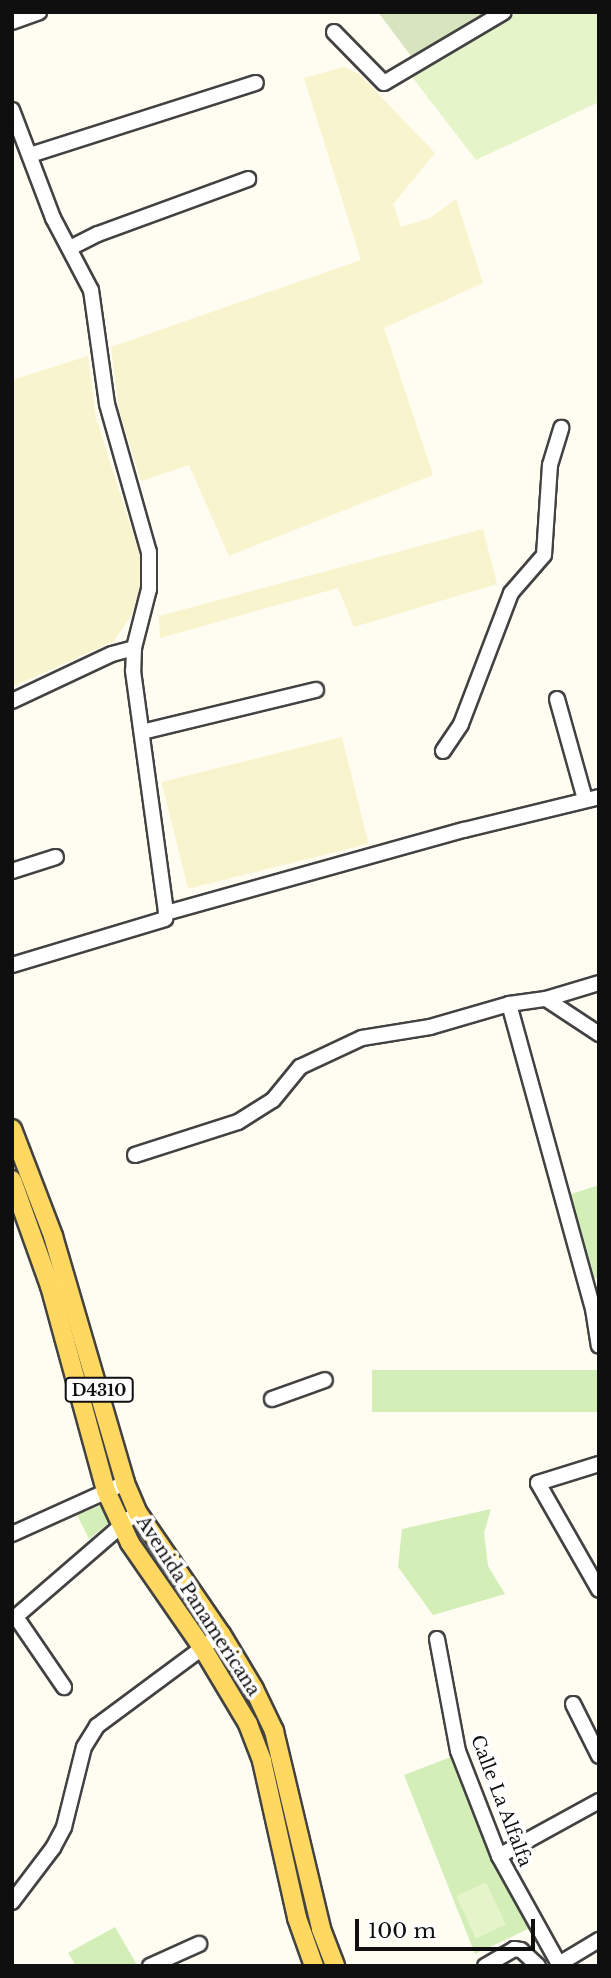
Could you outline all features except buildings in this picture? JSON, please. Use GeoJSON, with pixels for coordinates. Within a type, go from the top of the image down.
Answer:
{"type":"FeatureCollection","features":[{"type":"Feature","properties":{"kind":"main road","name":"Avenida Panamericana"},"geometry":{"type":"LineString","coordinates":[[12,1129],[61,1261],[125,1483],[138,1513],[221,1634],[254,1689],[274,1731],[321,1929],[335,1966]]}},
{"type":"Feature","properties":{"kind":"main road","name":"Avenida Panamericana"},"geometry":{"type":"LineString","coordinates":[[12,1181],[50,1286],[106,1491],[130,1543],[202,1647],[248,1724],[262,1761],[297,1918],[314,1966]]}},
{"type":"Feature","properties":{"kind":"street"},"geometry":{"type":"LineString","coordinates":[[12,22],[39,12]]}},
{"type":"Feature","properties":{"kind":"street"},"geometry":{"type":"LineString","coordinates":[[334,32],[384,83],[504,12]]}},
{"type":"Feature","properties":{"kind":"street"},"geometry":{"type":"LineString","coordinates":[[30,155],[256,83]]}},
{"type":"Feature","properties":{"kind":"street"},"geometry":{"type":"LineString","coordinates":[[12,110],[53,218],[91,290],[107,404],[149,552],[149,589],[134,648],[133,671],[166,913],[592,798],[557,699]]}},
{"type":"Feature","properties":{"kind":"street"},"geometry":{"type":"LineString","coordinates":[[70,248],[98,234],[248,179]]}},
{"type":"Feature","properties":{"kind":"street"},"geometry":{"type":"LineString","coordinates":[[443,751],[461,724],[512,593],[544,555],[550,465],[561,428]]}},
{"type":"Feature","properties":{"kind":"street"},"geometry":{"type":"LineString","coordinates":[[12,701],[112,653],[134,648]]}},
{"type":"Feature","properties":{"kind":"street"},"geometry":{"type":"LineString","coordinates":[[142,732],[316,690]]}},
{"type":"Feature","properties":{"kind":"street"},"geometry":{"type":"LineString","coordinates":[[12,872],[56,857]]}},
{"type":"Feature","properties":{"kind":"street"},"geometry":{"type":"LineString","coordinates":[[12,965],[165,919]]}},
{"type":"Feature","properties":{"kind":"street"},"geometry":{"type":"LineString","coordinates":[[135,1155],[238,1122],[273,1100],[300,1067],[362,1038],[430,1027],[509,1004],[545,999],[599,983]]}},
{"type":"Feature","properties":{"kind":"street"},"geometry":{"type":"LineString","coordinates":[[545,999],[599,1034]]}},
{"type":"Feature","properties":{"kind":"street"},"geometry":{"type":"LineString","coordinates":[[509,1004],[593,1309],[599,1346]]}},
{"type":"Feature","properties":{"kind":"street"},"geometry":{"type":"LineString","coordinates":[[272,1399],[325,1380]]}},
{"type":"Feature","properties":{"kind":"street"},"geometry":{"type":"LineString","coordinates":[[599,1464],[538,1483],[593,1570],[599,1590]]}},
{"type":"Feature","properties":{"kind":"street"},"geometry":{"type":"LineString","coordinates":[[12,1534],[125,1483]]}},
{"type":"Feature","properties":{"kind":"street"},"geometry":{"type":"LineString","coordinates":[[64,1688],[14,1618],[120,1523],[138,1513]]}},
{"type":"Feature","properties":{"kind":"street"},"geometry":{"type":"LineString","coordinates":[[12,1902],[53,1848],[64,1827],[90,1736],[97,1726],[221,1634]]}},
{"type":"Feature","properties":{"kind":"street","name":"Calle La Alfalfa"},"geometry":{"type":"LineString","coordinates":[[437,1639],[458,1751],[499,1856],[559,1965]]}},
{"type":"Feature","properties":{"kind":"street"},"geometry":{"type":"LineString","coordinates":[[573,1704],[599,1756]]}},
{"type":"Feature","properties":{"kind":"street"},"geometry":{"type":"LineString","coordinates":[[499,1856],[599,1801]]}},
{"type":"Feature","properties":{"kind":"street"},"geometry":{"type":"LineString","coordinates":[[559,1965],[599,1940]]}},
{"type":"Feature","properties":{"kind":"street"},"geometry":{"type":"LineString","coordinates":[[150,1966],[199,1944]]}},
{"type":"Feature","properties":{"kind":"street"},"geometry":{"type":"LineString","coordinates":[[485,1966],[514,1948],[522,1951],[538,1966]]}},
{"type":"Feature","properties":{"kind":"shaded area"},"geometry":{"type":"Polygon","coordinates":[[[344,67],[359,74],[435,153],[393,204],[401,227],[430,218],[456,199],[483,283],[384,328],[433,475],[229,556],[189,465],[141,481],[119,410],[111,347],[361,260],[304,78],[344,67]]]}},
{"type":"Feature","properties":{"kind":"shaded area"},"geometry":{"type":"Polygon","coordinates":[[[88,356],[96,418],[141,559],[141,582],[132,614],[114,641],[12,687],[12,380],[88,356]]]}},
{"type":"Feature","properties":{"kind":"shaded area"},"geometry":{"type":"Polygon","coordinates":[[[483,529],[497,584],[354,627],[338,588],[160,638],[159,616],[483,529]]]}},
{"type":"Feature","properties":{"kind":"shaded area"},"geometry":{"type":"Polygon","coordinates":[[[342,737],[369,844],[188,889],[162,782],[342,737]]]}},
{"type":"Feature","properties":{"kind":"green space"},"geometry":{"type":"Polygon","coordinates":[[[378,12],[489,12],[411,56],[378,12]]]}},
{"type":"Feature","properties":{"kind":"green space"},"geometry":{"type":"Polygon","coordinates":[[[519,12],[599,12],[599,102],[476,160],[412,77],[519,12]]]}},
{"type":"Feature","properties":{"kind":"green space"},"geometry":{"type":"Polygon","coordinates":[[[599,1185],[599,1276],[590,1282],[568,1195],[599,1185]]]}},
{"type":"Feature","properties":{"kind":"green space"},"geometry":{"type":"Polygon","coordinates":[[[372,1370],[599,1370],[599,1412],[372,1412],[372,1370]]]}},
{"type":"Feature","properties":{"kind":"green space"},"geometry":{"type":"Polygon","coordinates":[[[102,1505],[109,1523],[89,1539],[77,1515],[102,1505]]]}},
{"type":"Feature","properties":{"kind":"green space"},"geometry":{"type":"Polygon","coordinates":[[[491,1509],[484,1533],[488,1566],[505,1594],[433,1615],[398,1567],[402,1529],[491,1509]]]}},
{"type":"Feature","properties":{"kind":"green space"},"geometry":{"type":"Polygon","coordinates":[[[451,1757],[498,1873],[530,1928],[475,1954],[404,1775],[451,1757]]]}},
{"type":"Feature","properties":{"kind":"green space"},"geometry":{"type":"Polygon","coordinates":[[[486,1882],[506,1925],[476,1939],[456,1896],[486,1882]]]}},
{"type":"Feature","properties":{"kind":"green space"},"geometry":{"type":"Polygon","coordinates":[[[115,1927],[137,1965],[76,1966],[68,1953],[115,1927]]]}}]}
